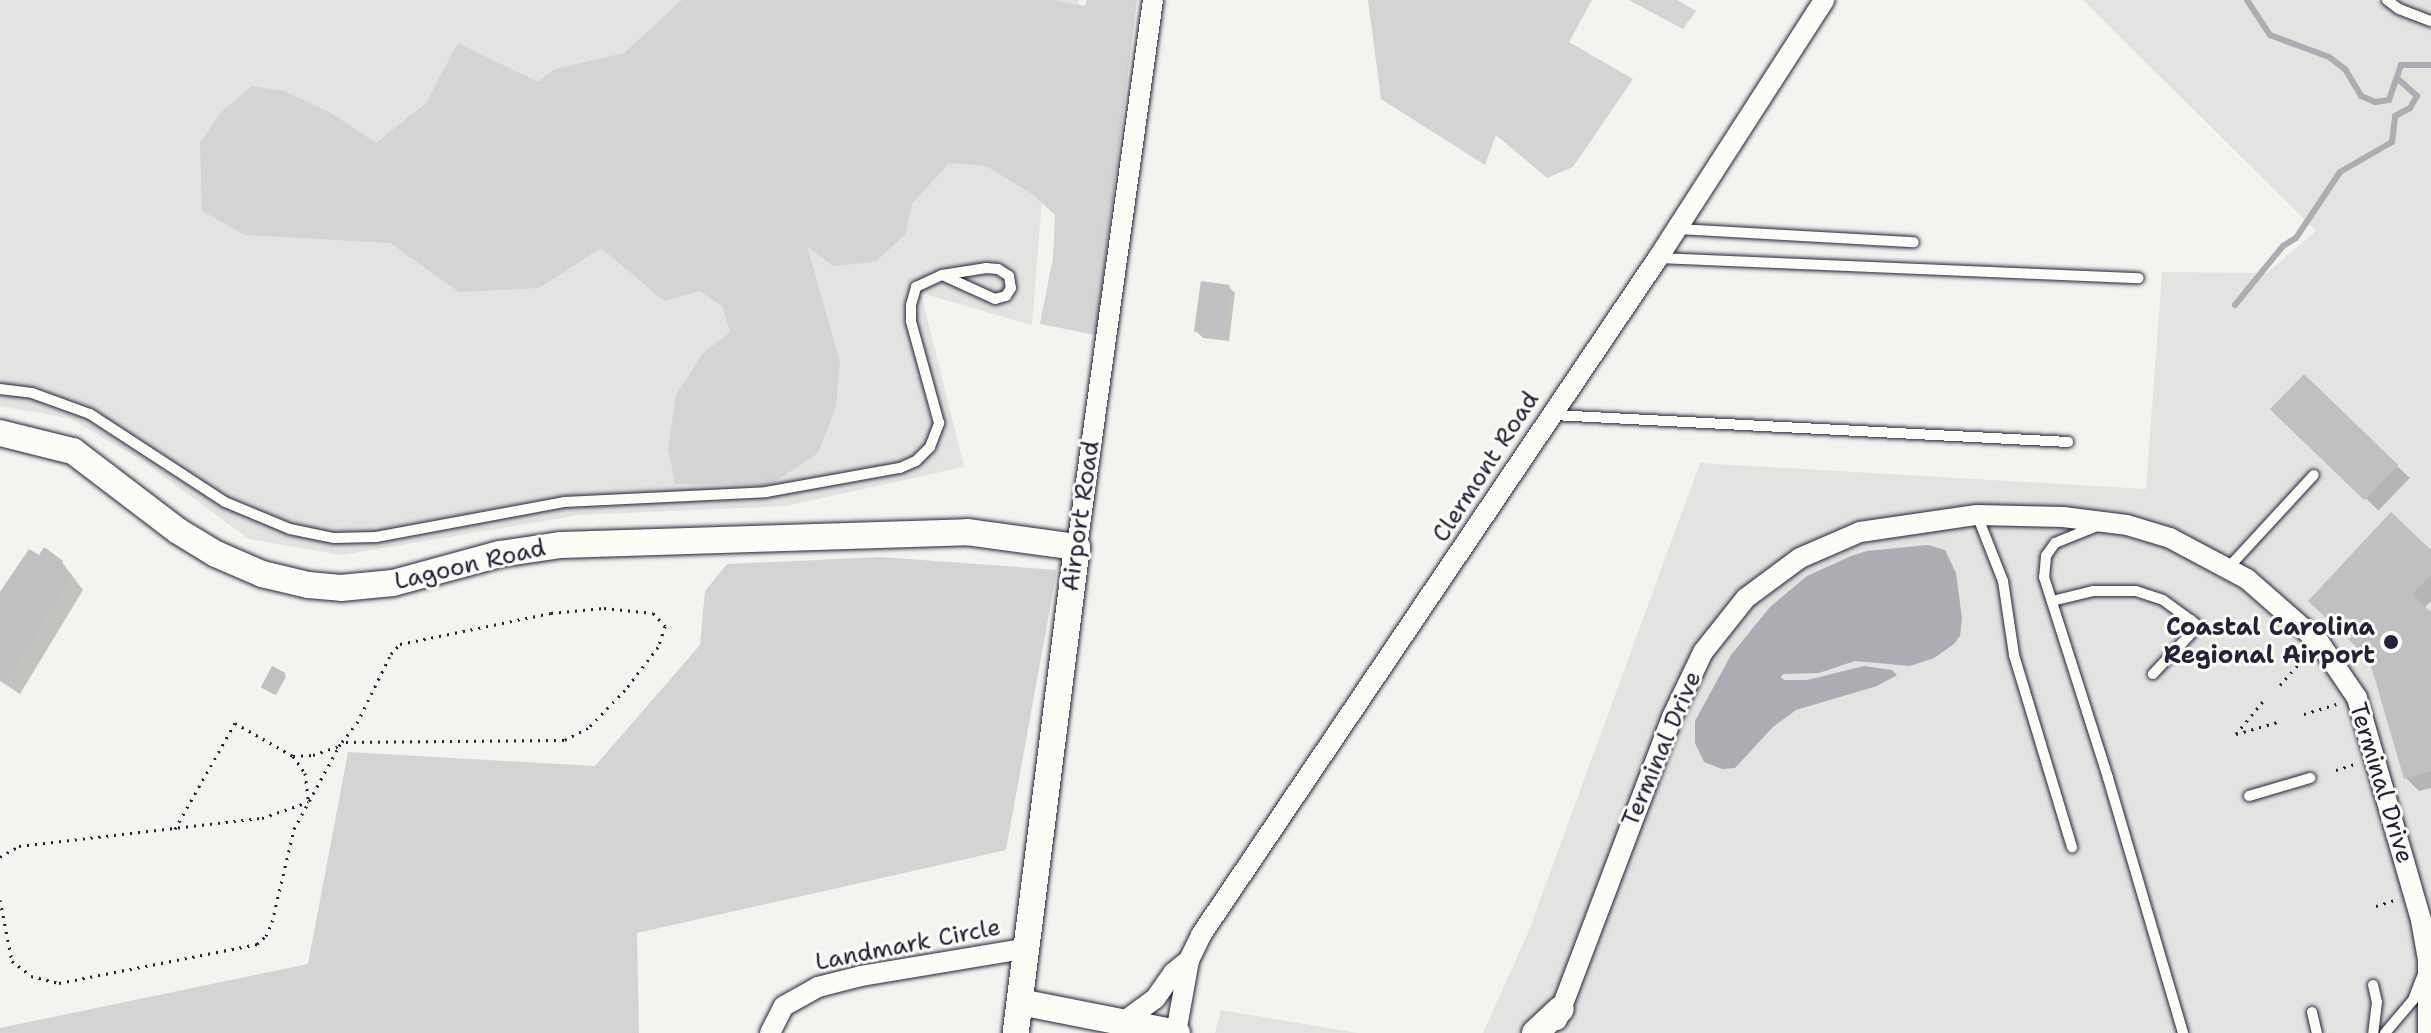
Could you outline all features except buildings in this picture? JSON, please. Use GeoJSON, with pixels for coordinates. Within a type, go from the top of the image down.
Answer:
{"type":"FeatureCollection","features":[{"type":"Feature","properties":{"kind":"street","name":"Airport Road"},"geometry":{"type":"LineString","coordinates":[[1016,1033],[1077,547],[1153,0]]}},
{"type":"Feature","properties":{"kind":"street","name":"Clermont Road"},"geometry":{"type":"LineString","coordinates":[[1177,1033],[1189,960],[1201,935],[1658,258],[1824,0]]}},
{"type":"Feature","properties":{"kind":"street","name":"Lagoon Road"},"geometry":{"type":"LineString","coordinates":[[0,433],[73,451],[178,531],[216,554],[262,574],[308,585],[359,587],[393,583],[500,554],[561,545],[967,532],[1077,547]]}},
{"type":"Feature","properties":{"kind":"street","name":"Terminal Drive"},"geometry":{"type":"LineString","coordinates":[[1557,1021],[1672,717],[1703,652],[1746,598],[1800,558],[1860,532],[1977,515],[2063,517],[2127,525],[2170,538],[2229,567],[2284,608],[2319,642],[2357,698],[2421,920],[2428,959],[2428,1033]]}},
{"type":"Feature","properties":{"kind":"street","name":"Landmark Circle"},"geometry":{"type":"LineString","coordinates":[[770,1033],[784,1006],[818,987],[861,976],[1029,948]]}},
{"type":"Feature","properties":{"kind":"street","name":"Clermont Road"},"geometry":{"type":"LineString","coordinates":[[1123,1022],[1155,999],[1173,973],[1189,960]]}},
{"type":"Feature","properties":{"kind":"street"},"geometry":{"type":"LineString","coordinates":[[1020,1002],[1177,1033]]}},
{"type":"Feature","properties":{"kind":"street"},"geometry":{"type":"LineString","coordinates":[[1535,1033],[1557,1021]]}},
{"type":"Feature","properties":{"kind":"lane"},"geometry":{"type":"LineString","coordinates":[[2387,0],[2399,9],[2431,21]]}},
{"type":"Feature","properties":{"kind":"lane"},"geometry":{"type":"LineString","coordinates":[[1676,229],[1914,242]]}},
{"type":"Feature","properties":{"kind":"lane"},"geometry":{"type":"LineString","coordinates":[[1658,258],[2139,278]]}},
{"type":"Feature","properties":{"kind":"lane"},"geometry":{"type":"LineString","coordinates":[[0,389],[32,393],[90,414],[225,502],[290,529],[334,538],[376,537],[564,502],[766,492],[900,468],[916,461],[930,447],[939,423],[911,321],[916,287],[942,275],[998,269],[1009,276],[1011,288],[1006,296],[995,299],[942,275]]}},
{"type":"Feature","properties":{"kind":"lane"},"geometry":{"type":"LineString","coordinates":[[1551,415],[2068,442]]}},
{"type":"Feature","properties":{"kind":"lane"},"geometry":{"type":"LineString","coordinates":[[2229,567],[2314,475]]}},
{"type":"Feature","properties":{"kind":"lane"},"geometry":{"type":"LineString","coordinates":[[1977,515],[2003,581],[2014,655],[2072,847]]}},
{"type":"Feature","properties":{"kind":"lane"},"geometry":{"type":"LineString","coordinates":[[2106,524],[2067,535],[2049,549],[2044,577],[2183,1033]]}},
{"type":"Feature","properties":{"kind":"lane"},"geometry":{"type":"LineString","coordinates":[[2052,601],[2093,591],[2136,591],[2163,600],[2191,620],[2198,626],[2153,674]]}},
{"type":"Feature","properties":{"kind":"lane"},"geometry":{"type":"LineString","coordinates":[[2249,796],[2310,778]]}},
{"type":"Feature","properties":{"kind":"lane"},"geometry":{"type":"LineString","coordinates":[[2385,1033],[2413,1000],[2428,959]]}},
{"type":"Feature","properties":{"kind":"lane"},"geometry":{"type":"LineString","coordinates":[[2373,985],[2377,1002],[2373,1033]]}},
{"type":"Feature","properties":{"kind":"lane"},"geometry":{"type":"LineString","coordinates":[[2312,1012],[2317,1033]]}},
{"type":"Feature","properties":{"kind":"path"},"geometry":{"type":"LineString","coordinates":[[0,900],[12,961],[31,976],[59,983],[257,944],[266,936],[272,922],[287,853],[308,802],[341,744],[357,723],[391,654],[400,644],[551,613],[604,608],[653,613],[665,626],[658,647],[625,690],[588,728],[564,740],[341,744],[313,755],[293,756]]}},
{"type":"Feature","properties":{"kind":"path"},"geometry":{"type":"LineString","coordinates":[[2264,700],[2236,734],[2281,721]]}},
{"type":"Feature","properties":{"kind":"path"},"geometry":{"type":"LineString","coordinates":[[175,829],[235,723],[293,756],[305,773],[308,802]]}},
{"type":"Feature","properties":{"kind":"path"},"geometry":{"type":"LineString","coordinates":[[0,857],[19,846],[262,818],[308,802]]}},
{"type":"Feature","properties":{"kind":"shaded area"},"geometry":{"type":"Polygon","coordinates":[[[0,0],[1079,0],[1069,80],[1045,162],[1032,325],[921,293],[964,467],[786,506],[580,515],[341,555],[249,539],[140,459],[69,418],[0,406],[0,0]]]}},
{"type":"Feature","properties":{"kind":"shaded area"},"geometry":{"type":"Polygon","coordinates":[[[682,0],[1055,0],[1085,6],[1087,0],[1137,0],[1096,335],[1040,324],[1053,257],[1055,215],[1032,194],[986,166],[949,163],[912,204],[905,235],[875,262],[833,266],[807,246],[840,362],[836,407],[818,453],[770,485],[675,484],[668,448],[676,395],[703,353],[730,332],[723,307],[700,291],[664,301],[601,248],[539,288],[459,292],[390,243],[245,235],[202,211],[200,143],[221,112],[252,86],[284,91],[331,113],[376,143],[426,103],[458,43],[538,82],[555,69],[624,53],[682,0]]]}},
{"type":"Feature","properties":{"kind":"shaded area"},"geometry":{"type":"Polygon","coordinates":[[[1368,0],[1592,0],[1569,42],[1633,79],[1573,167],[1547,178],[1496,135],[1485,165],[1381,99],[1368,0]]]}},
{"type":"Feature","properties":{"kind":"shaded area"},"geometry":{"type":"Polygon","coordinates":[[[1629,0],[1677,0],[1696,11],[1683,29],[1629,0]]]}},
{"type":"Feature","properties":{"kind":"shaded area","name":"Coastal Carolina Regional Airport"},"geometry":{"type":"Polygon","coordinates":[[[2083,0],[2431,0],[2431,1033],[1483,1033],[1528,933],[1700,463],[2146,489],[2162,272],[2267,273],[2316,231],[2083,0]]]}},
{"type":"Feature","properties":{"kind":"shaded area"},"geometry":{"type":"Polygon","coordinates":[[[1928,545],[1945,550],[1956,573],[1962,618],[1960,636],[1954,644],[1934,658],[1910,666],[1855,661],[1819,673],[1783,674],[1781,677],[1784,680],[1807,680],[1864,666],[1892,670],[1897,675],[1877,686],[1796,710],[1773,727],[1735,768],[1722,769],[1704,762],[1695,743],[1695,721],[1731,655],[1770,607],[1807,576],[1851,556],[1867,551],[1928,545]]]}},
{"type":"Feature","properties":{"kind":"shaded area"},"geometry":{"type":"Polygon","coordinates":[[[881,557],[1057,570],[1006,850],[637,933],[639,1033],[0,1033],[0,1028],[308,964],[348,752],[595,766],[700,645],[705,591],[727,564],[881,557]]]}},
{"type":"Feature","properties":{"kind":"shaded area"},"geometry":{"type":"Polygon","coordinates":[[[1221,1010],[1357,1033],[1215,1033],[1221,1010]]]}},
{"type":"Feature","properties":{"kind":"waterway"},"geometry":{"type":"LineString","coordinates":[[2247,0],[2270,35],[2329,57],[2345,69],[2361,96],[2375,102],[2389,100],[2401,65],[2431,65]]}},
{"type":"Feature","properties":{"kind":"waterway"},"geometry":{"type":"LineString","coordinates":[[2235,305],[2283,246],[2296,238],[2340,172],[2392,142],[2395,116],[2410,108],[2417,96],[2397,78]]}},
{"type":"Feature","properties":{"kind":"place","name":"Coastal Carolina Regional Airport"},"geometry":{"type":"Point","coordinates":[2391,642]}}]}
